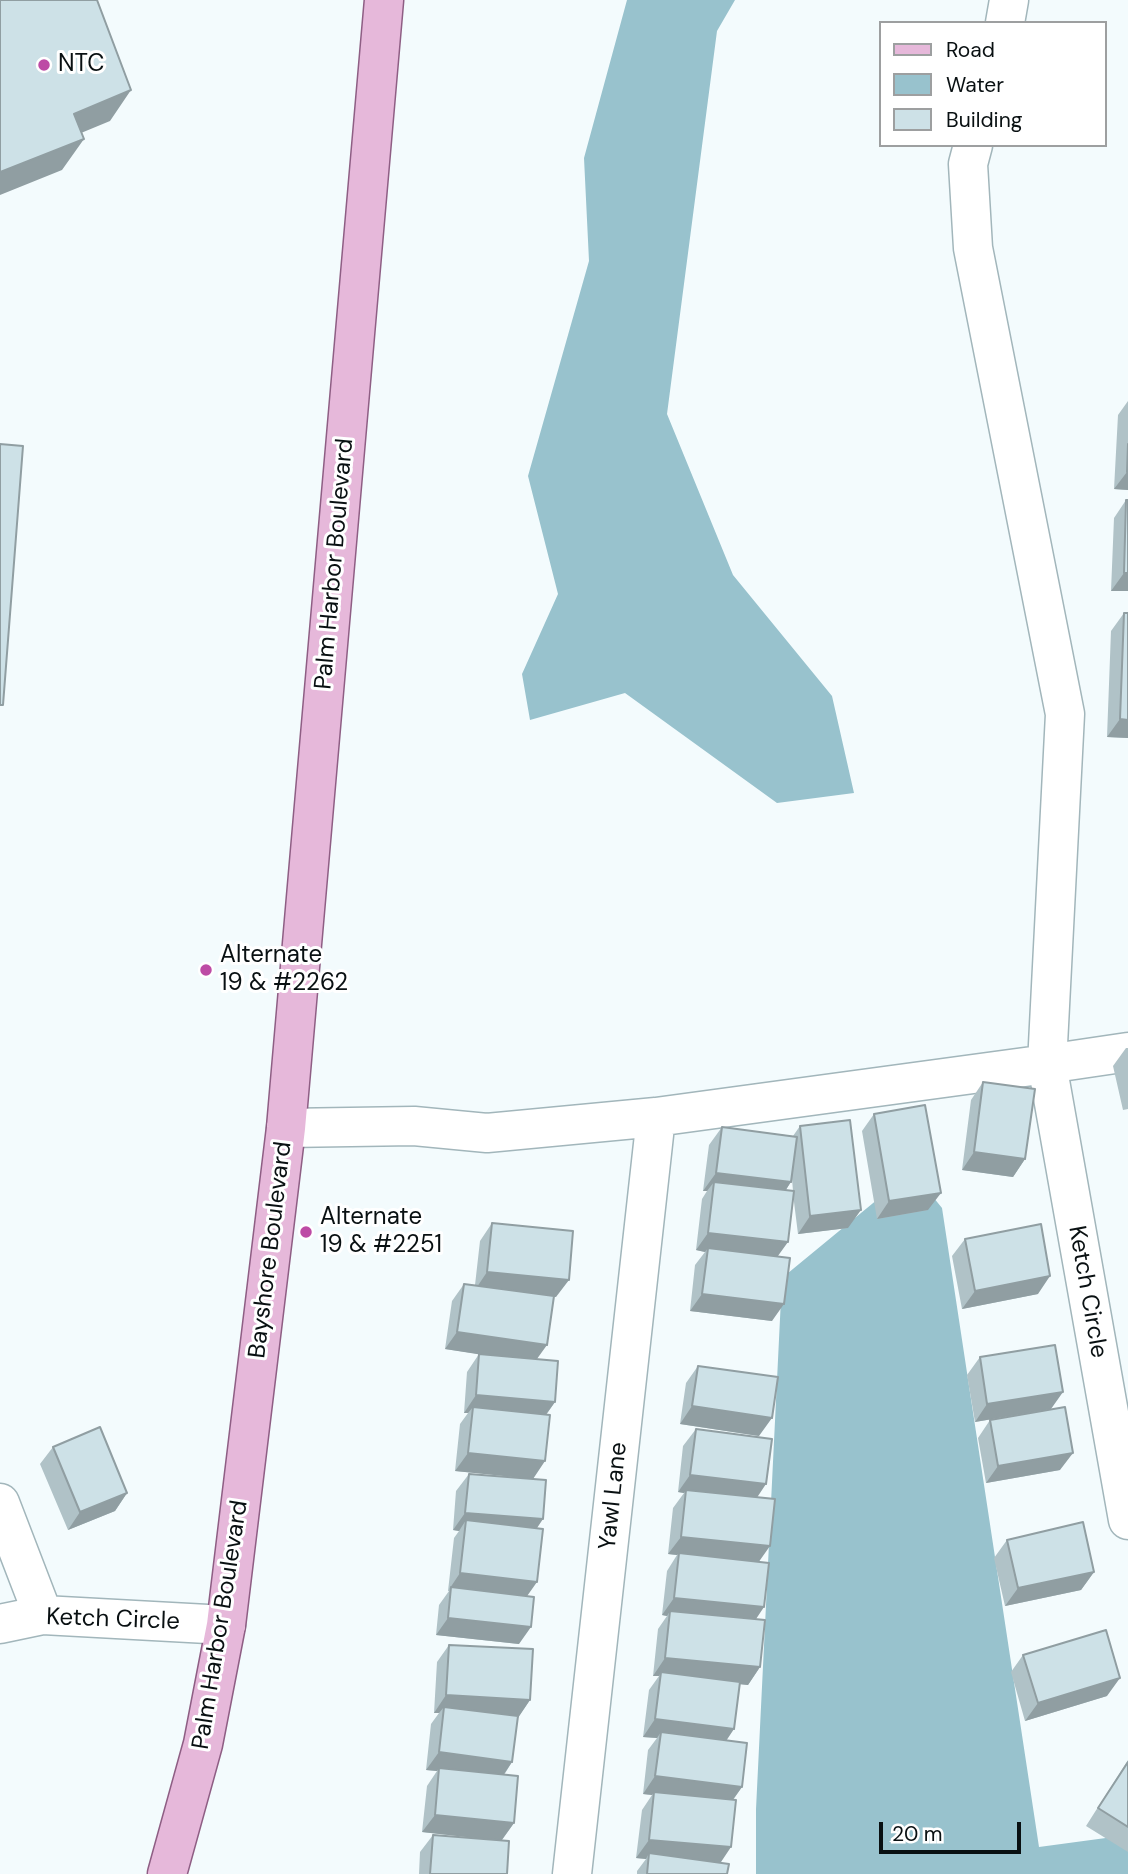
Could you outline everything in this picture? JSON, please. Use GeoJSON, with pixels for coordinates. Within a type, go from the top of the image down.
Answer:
{"type":"FeatureCollection","features":[{"type":"Feature","properties":{"kind":"main road","name":"Palm Harbor Boulevard"},"geometry":{"type":"LineString","coordinates":[[286,1128],[384,0]]}},
{"type":"Feature","properties":{"kind":"main road","name":"Bayshore Boulevard"},"geometry":{"type":"LineString","coordinates":[[257,1373],[286,1128]]}},
{"type":"Feature","properties":{"kind":"main road","name":"Palm Harbor Boulevard"},"geometry":{"type":"LineString","coordinates":[[167,1874],[204,1744],[226,1625],[257,1373]]}},
{"type":"Feature","properties":{"kind":"street"},"geometry":{"type":"LineString","coordinates":[[1005,21],[1009,0]]}},
{"type":"Feature","properties":{"kind":"street","name":"Ketch Circle"},"geometry":{"type":"LineString","coordinates":[[972,147],[968,164],[973,248],[1065,714],[1046,1064],[1128,1520]]}},
{"type":"Feature","properties":{"kind":"street"},"geometry":{"type":"LineString","coordinates":[[286,1128],[414,1126],[487,1133],[656,1117],[1128,1052]]}},
{"type":"Feature","properties":{"kind":"street","name":"Yawl Lane"},"geometry":{"type":"LineString","coordinates":[[572,1874],[656,1117]]}},
{"type":"Feature","properties":{"kind":"street"},"geometry":{"type":"LineString","coordinates":[[0,1503],[43,1615]]}},
{"type":"Feature","properties":{"kind":"street","name":"Ketch Circle"},"geometry":{"type":"LineString","coordinates":[[0,1625],[43,1615],[226,1625]]}},
{"type":"Feature","properties":{"kind":"water"},"geometry":{"type":"Polygon","coordinates":[[[627,0],[735,0],[717,31],[667,414],[733,575],[832,696],[854,793],[777,803],[625,693],[530,720],[522,674],[558,594],[528,476],[589,261],[584,158],[627,0]]]}},
{"type":"Feature","properties":{"kind":"water"},"geometry":{"type":"Polygon","coordinates":[[[912,1171],[942,1208],[1039,1847],[1128,1835],[1128,1874],[756,1874],[756,1809],[782,1278],[912,1171]]]}},
{"type":"Feature","properties":{"kind":"building","name":"NTC"},"geometry":{"type":"Polygon","coordinates":[[[0,0],[97,0],[131,90],[74,114],[84,139],[0,172],[0,0]]]}},
{"type":"Feature","properties":{"kind":"building"},"geometry":{"type":"Polygon","coordinates":[[[0,444],[23,446],[3,705],[0,705],[0,444]]]}},
{"type":"Feature","properties":{"kind":"building"},"geometry":{"type":"Polygon","coordinates":[[[1126,500],[1128,573],[1124,573],[1126,500]]]}},
{"type":"Feature","properties":{"kind":"building"},"geometry":{"type":"Polygon","coordinates":[[[1124,613],[1128,613],[1128,720],[1120,719],[1124,613]]]}},
{"type":"Feature","properties":{"kind":"building"},"geometry":{"type":"Polygon","coordinates":[[[983,1082],[1035,1089],[1025,1159],[974,1152],[983,1082]]]}},
{"type":"Feature","properties":{"kind":"building"},"geometry":{"type":"Polygon","coordinates":[[[925,1105],[941,1193],[889,1201],[874,1114],[925,1105]]]}},
{"type":"Feature","properties":{"kind":"building"},"geometry":{"type":"Polygon","coordinates":[[[850,1120],[861,1210],[810,1216],[800,1126],[850,1120]]]}},
{"type":"Feature","properties":{"kind":"building"},"geometry":{"type":"Polygon","coordinates":[[[722,1127],[797,1137],[791,1182],[716,1173],[722,1127]]]}},
{"type":"Feature","properties":{"kind":"building"},"geometry":{"type":"Polygon","coordinates":[[[714,1182],[794,1191],[788,1242],[708,1233],[714,1182]]]}},
{"type":"Feature","properties":{"kind":"building"},"geometry":{"type":"Polygon","coordinates":[[[492,1223],[573,1231],[569,1280],[487,1272],[492,1223]]]}},
{"type":"Feature","properties":{"kind":"building"},"geometry":{"type":"Polygon","coordinates":[[[1041,1224],[1050,1276],[975,1291],[965,1239],[1041,1224]]]}},
{"type":"Feature","properties":{"kind":"building"},"geometry":{"type":"Polygon","coordinates":[[[708,1248],[790,1258],[784,1304],[702,1294],[708,1248]]]}},
{"type":"Feature","properties":{"kind":"building"},"geometry":{"type":"Polygon","coordinates":[[[464,1284],[554,1296],[547,1345],[457,1332],[464,1284]]]}},
{"type":"Feature","properties":{"kind":"building"},"geometry":{"type":"Polygon","coordinates":[[[1055,1345],[1063,1392],[987,1404],[980,1357],[1055,1345]]]}},
{"type":"Feature","properties":{"kind":"building"},"geometry":{"type":"Polygon","coordinates":[[[479,1354],[558,1361],[555,1402],[476,1395],[479,1354]]]}},
{"type":"Feature","properties":{"kind":"building"},"geometry":{"type":"Polygon","coordinates":[[[698,1366],[778,1377],[772,1418],[692,1406],[698,1366]]]}},
{"type":"Feature","properties":{"kind":"building"},"geometry":{"type":"Polygon","coordinates":[[[473,1407],[550,1415],[545,1461],[468,1453],[473,1407]]]}},
{"type":"Feature","properties":{"kind":"building"},"geometry":{"type":"Polygon","coordinates":[[[1065,1407],[1073,1453],[998,1466],[990,1420],[1065,1407]]]}},
{"type":"Feature","properties":{"kind":"building"},"geometry":{"type":"Polygon","coordinates":[[[100,1427],[127,1493],[80,1512],[53,1447],[100,1427]]]}},
{"type":"Feature","properties":{"kind":"building"},"geometry":{"type":"Polygon","coordinates":[[[696,1429],[772,1439],[766,1484],[690,1475],[696,1429]]]}},
{"type":"Feature","properties":{"kind":"building"},"geometry":{"type":"Polygon","coordinates":[[[469,1474],[546,1480],[543,1519],[465,1513],[469,1474]]]}},
{"type":"Feature","properties":{"kind":"building"},"geometry":{"type":"Polygon","coordinates":[[[686,1490],[775,1499],[770,1546],[681,1537],[686,1490]]]}},
{"type":"Feature","properties":{"kind":"building"},"geometry":{"type":"Polygon","coordinates":[[[466,1520],[543,1529],[537,1582],[460,1573],[466,1520]]]}},
{"type":"Feature","properties":{"kind":"building"},"geometry":{"type":"Polygon","coordinates":[[[1083,1522],[1094,1572],[1018,1588],[1007,1540],[1083,1522]]]}},
{"type":"Feature","properties":{"kind":"building"},"geometry":{"type":"Polygon","coordinates":[[[679,1553],[769,1563],[764,1607],[674,1598],[679,1553]]]}},
{"type":"Feature","properties":{"kind":"building"},"geometry":{"type":"Polygon","coordinates":[[[451,1587],[534,1597],[531,1627],[448,1618],[451,1587]]]}},
{"type":"Feature","properties":{"kind":"building"},"geometry":{"type":"Polygon","coordinates":[[[670,1611],[765,1620],[760,1667],[665,1658],[670,1611]]]}},
{"type":"Feature","properties":{"kind":"building"},"geometry":{"type":"Polygon","coordinates":[[[1106,1630],[1120,1678],[1038,1703],[1023,1655],[1106,1630]]]}},
{"type":"Feature","properties":{"kind":"building"},"geometry":{"type":"Polygon","coordinates":[[[449,1645],[533,1649],[530,1700],[446,1695],[449,1645]]]}},
{"type":"Feature","properties":{"kind":"building"},"geometry":{"type":"Polygon","coordinates":[[[661,1672],[740,1682],[734,1729],[655,1719],[661,1672]]]}},
{"type":"Feature","properties":{"kind":"building"},"geometry":{"type":"Polygon","coordinates":[[[444,1707],[518,1716],[512,1762],[439,1752],[444,1707]]]}},
{"type":"Feature","properties":{"kind":"building"},"geometry":{"type":"Polygon","coordinates":[[[661,1732],[747,1743],[742,1787],[655,1776],[661,1732]]]}},
{"type":"Feature","properties":{"kind":"building"},"geometry":{"type":"Polygon","coordinates":[[[1128,1762],[1128,1827],[1098,1808],[1128,1762]]]}},
{"type":"Feature","properties":{"kind":"building"},"geometry":{"type":"Polygon","coordinates":[[[439,1768],[518,1776],[514,1823],[435,1815],[439,1768]]]}},
{"type":"Feature","properties":{"kind":"building"},"geometry":{"type":"Polygon","coordinates":[[[654,1792],[736,1800],[731,1847],[649,1840],[654,1792]]]}},
{"type":"Feature","properties":{"kind":"building"},"geometry":{"type":"Polygon","coordinates":[[[433,1835],[509,1841],[507,1874],[430,1874],[433,1835]]]}},
{"type":"Feature","properties":{"kind":"building"},"geometry":{"type":"Polygon","coordinates":[[[649,1853],[729,1864],[727,1874],[647,1874],[649,1853]]]}},
{"type":"Feature","properties":{"kind":"place","name":"NTC"},"geometry":{"type":"Point","coordinates":[44,65]}},
{"type":"Feature","properties":{"kind":"place","name":"Alternate 19 & #2262"},"geometry":{"type":"Point","coordinates":[206,970]}},
{"type":"Feature","properties":{"kind":"place","name":"Alternate 19 & #2251"},"geometry":{"type":"Point","coordinates":[306,1232]}}]}
